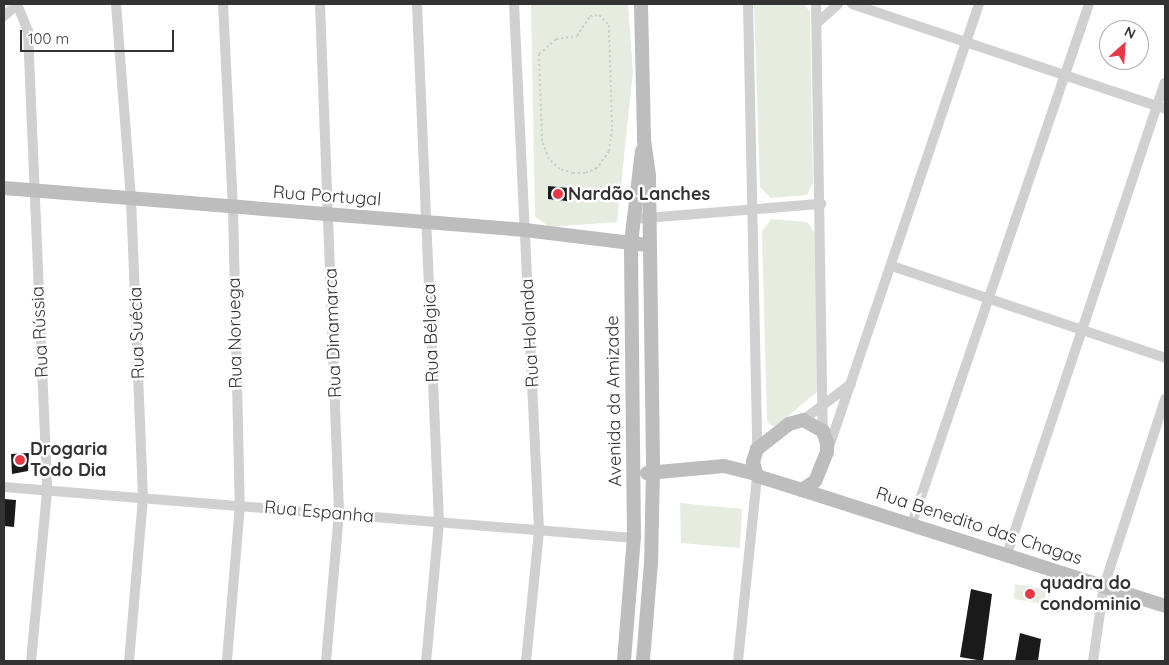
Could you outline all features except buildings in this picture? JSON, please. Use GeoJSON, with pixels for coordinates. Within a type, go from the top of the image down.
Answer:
{"type":"FeatureCollection","features":[{"type":"Feature","properties":{"kind":"street"},"geometry":{"type":"LineString","coordinates":[[4,16],[18,4]]}},
{"type":"Feature","properties":{"kind":"street","name":"Rua Rússia"},"geometry":{"type":"LineString","coordinates":[[18,4],[28,31],[47,492],[31,661]]}},
{"type":"Feature","properties":{"kind":"street","name":"Rua Suécia"},"geometry":{"type":"LineString","coordinates":[[116,4],[131,199],[144,498],[129,661]]}},
{"type":"Feature","properties":{"kind":"street","name":"Rua Noruega"},"geometry":{"type":"LineString","coordinates":[[224,4],[232,207],[240,505],[227,661]]}},
{"type":"Feature","properties":{"kind":"street","name":"Rua Dinamarca"},"geometry":{"type":"LineString","coordinates":[[320,4],[339,513],[326,661]]}},
{"type":"Feature","properties":{"kind":"street","name":"Rua Bélgica"},"geometry":{"type":"LineString","coordinates":[[417,4],[439,522],[426,661]]}},
{"type":"Feature","properties":{"kind":"street","name":"Rua Holanda"},"geometry":{"type":"LineString","coordinates":[[514,4],[539,531],[526,661]]}},
{"type":"Feature","properties":{"kind":"street","name":"Avenida da Amizade"},"geometry":{"type":"LineString","coordinates":[[640,4],[644,140],[649,176],[647,244],[653,470],[652,563],[643,661]]}},
{"type":"Feature","properties":{"kind":"street"},"geometry":{"type":"LineString","coordinates":[[738,661],[756,475],[754,209],[748,4]]}},
{"type":"Feature","properties":{"kind":"street"},"geometry":{"type":"LineString","coordinates":[[816,4],[825,404],[823,431],[827,452]]}},
{"type":"Feature","properties":{"kind":"street"},"geometry":{"type":"LineString","coordinates":[[817,23],[838,4]]}},
{"type":"Feature","properties":{"kind":"street"},"geometry":{"type":"LineString","coordinates":[[852,4],[873,7],[966,42],[1161,108]]}},
{"type":"Feature","properties":{"kind":"street"},"geometry":{"type":"LineString","coordinates":[[634,478],[653,470],[724,466],[802,490],[820,472],[892,266],[979,4]]}},
{"type":"Feature","properties":{"kind":"street"},"geometry":{"type":"LineString","coordinates":[[912,523],[1089,4]]}},
{"type":"Feature","properties":{"kind":"street"},"geometry":{"type":"LineString","coordinates":[[1007,554],[1082,330],[1161,108],[1165,83]]}},
{"type":"Feature","properties":{"kind":"street","name":"Avenida da Amizade"},"geometry":{"type":"LineString","coordinates":[[624,661],[634,538],[631,243],[644,140]]}},
{"type":"Feature","properties":{"kind":"street","name":"Rua Portugal"},"geometry":{"type":"LineString","coordinates":[[4,188],[329,216],[525,230],[647,244]]}},
{"type":"Feature","properties":{"kind":"street"},"geometry":{"type":"LineString","coordinates":[[633,219],[821,204]]}},
{"type":"Feature","properties":{"kind":"street"},"geometry":{"type":"LineString","coordinates":[[892,266],[1165,358]]}},
{"type":"Feature","properties":{"kind":"street"},"geometry":{"type":"LineString","coordinates":[[724,466],[756,451],[789,424],[803,420],[851,384]]}},
{"type":"Feature","properties":{"kind":"street"},"geometry":{"type":"LineString","coordinates":[[1092,661],[1104,586],[1165,399]]}},
{"type":"Feature","properties":{"kind":"street"},"geometry":{"type":"LineString","coordinates":[[803,420],[823,431]]}},
{"type":"Feature","properties":{"kind":"street"},"geometry":{"type":"LineString","coordinates":[[820,472],[828,490],[838,500]]}},
{"type":"Feature","properties":{"kind":"street","name":"Rua Espanha"},"geometry":{"type":"LineString","coordinates":[[4,487],[47,492],[240,505],[634,538]]}},
{"type":"Feature","properties":{"kind":"street","name":"Rua Benedito das Chagas"},"geometry":{"type":"LineString","coordinates":[[802,490],[912,523],[1165,606]]}},
{"type":"Feature","properties":{"kind":"street"},"geometry":{"type":"LineString","coordinates":[[634,538],[645,542],[652,563]]}},
{"type":"Feature","properties":{"kind":"path"},"geometry":{"type":"LineString","coordinates":[[590,16],[605,19],[609,25],[609,42],[612,129],[608,151],[597,168],[585,173],[560,169],[549,159],[542,141],[539,54],[556,39],[577,36],[590,16]]}},
{"type":"Feature","properties":{"kind":"shaded area"},"geometry":{"type":"Polygon","coordinates":[[[531,4],[628,4],[633,72],[617,222],[550,227],[535,217],[531,4]]]}},
{"type":"Feature","properties":{"kind":"shaded area"},"geometry":{"type":"Polygon","coordinates":[[[754,4],[804,4],[810,12],[813,183],[807,195],[771,198],[760,187],[754,4]]]}},
{"type":"Feature","properties":{"kind":"shaded area"},"geometry":{"type":"Polygon","coordinates":[[[771,219],[807,222],[816,234],[818,391],[776,426],[772,426],[767,422],[762,231],[771,219]]]}},
{"type":"Feature","properties":{"kind":"shaded area"},"geometry":{"type":"Polygon","coordinates":[[[680,503],[742,509],[740,548],[681,543],[680,503]]]}},
{"type":"Feature","properties":{"kind":"shaded area","name":"quadra do condominio"},"geometry":{"type":"Polygon","coordinates":[[[1015,584],[1046,589],[1044,604],[1014,599],[1015,584]]]}},
{"type":"Feature","properties":{"kind":"place","name":"Nardão Lanches"},"geometry":{"type":"Point","coordinates":[558,194]}},
{"type":"Feature","properties":{"kind":"place","name":"Drogaria Todo Dia"},"geometry":{"type":"Point","coordinates":[20,460]}},
{"type":"Feature","properties":{"kind":"place","name":"quadra do condominio"},"geometry":{"type":"Point","coordinates":[1030,594]}}]}
